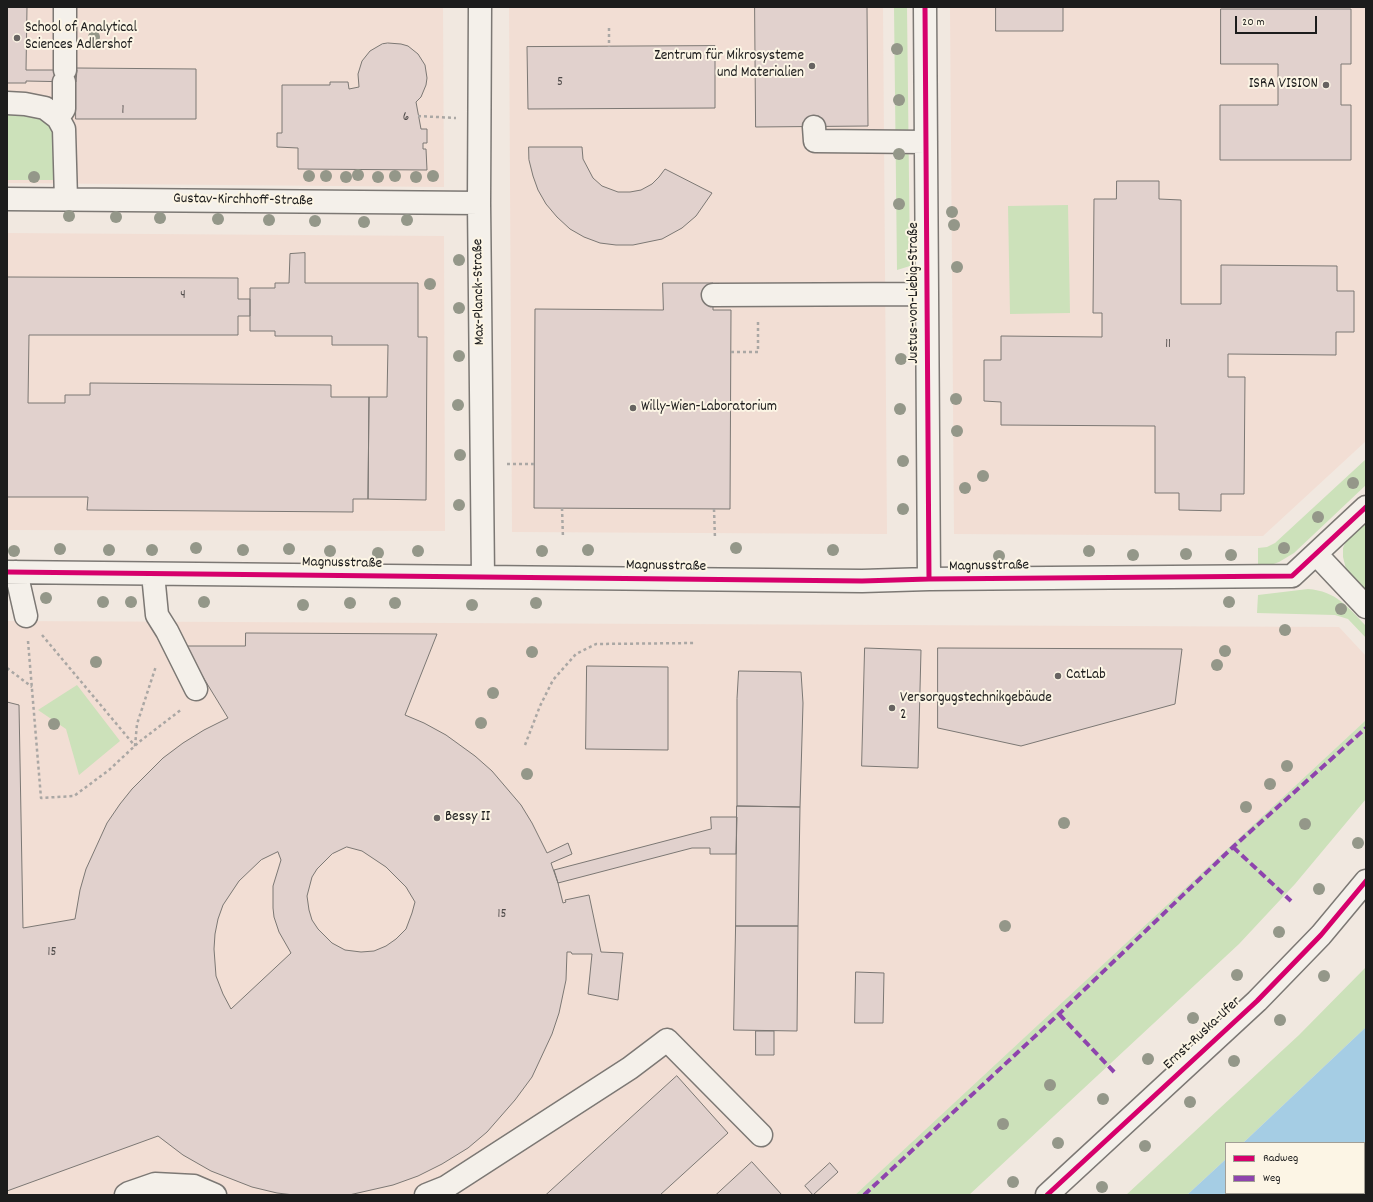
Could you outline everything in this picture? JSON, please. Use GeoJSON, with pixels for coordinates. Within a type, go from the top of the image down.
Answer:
{"type":"FeatureCollection","features":[{"type":"Feature","properties":{"kind":"street"},"geometry":{"type":"LineString","coordinates":[[58,118],[64,109],[65,7]]}},
{"type":"Feature","properties":{"kind":"street","name":"Max-Planck-Straße"},"geometry":{"type":"LineString","coordinates":[[480,7],[479,203],[483,577]]}},
{"type":"Feature","properties":{"kind":"street","name":"Justus-von-Liebig-Straße"},"geometry":{"type":"LineString","coordinates":[[925,7],[929,579]]}},
{"type":"Feature","properties":{"kind":"street"},"geometry":{"type":"LineString","coordinates":[[7,103],[25,104],[45,108],[58,118],[64,129],[66,199]]}},
{"type":"Feature","properties":{"kind":"street"},"geometry":{"type":"LineString","coordinates":[[814,126],[815,141],[926,142]]}},
{"type":"Feature","properties":{"kind":"street","name":"Gustav-Kirchhoff-Straße"},"geometry":{"type":"LineString","coordinates":[[7,199],[479,203]]}},
{"type":"Feature","properties":{"kind":"street"},"geometry":{"type":"LineString","coordinates":[[713,295],[927,294]]}},
{"type":"Feature","properties":{"kind":"street","name":"Magnusstraße"},"geometry":{"type":"LineString","coordinates":[[11,572],[862,581],[929,579],[1292,576],[1366,507]]}},
{"type":"Feature","properties":{"kind":"street"},"geometry":{"type":"LineString","coordinates":[[1316,554],[1366,607]]}},
{"type":"Feature","properties":{"kind":"street"},"geometry":{"type":"LineString","coordinates":[[11,572],[26,616]]}},
{"type":"Feature","properties":{"kind":"street"},"geometry":{"type":"LineString","coordinates":[[153,574],[157,615],[196,689]]}},
{"type":"Feature","properties":{"kind":"street","name":"Ernst-Ruska-Ufer"},"geometry":{"type":"LineString","coordinates":[[1048,1195],[1257,1001],[1321,935],[1366,881]]}},
{"type":"Feature","properties":{"kind":"street"},"geometry":{"type":"LineString","coordinates":[[426,1195],[446,1187],[630,1068],[667,1040],[761,1135]]}},
{"type":"Feature","properties":{"kind":"street"},"geometry":{"type":"LineString","coordinates":[[126,1195],[155,1184],[194,1186],[215,1195]]}},
{"type":"Feature","properties":{"kind":"path"},"geometry":{"type":"LineString","coordinates":[[609,28],[609,47]]}},
{"type":"Feature","properties":{"kind":"path"},"geometry":{"type":"LineString","coordinates":[[418,116],[462,119]]}},
{"type":"Feature","properties":{"kind":"path"},"geometry":{"type":"LineString","coordinates":[[731,352],[758,352],[758,295]]}},
{"type":"Feature","properties":{"kind":"path"},"geometry":{"type":"LineString","coordinates":[[507,464],[534,464]]}},
{"type":"Feature","properties":{"kind":"path"},"geometry":{"type":"LineString","coordinates":[[562,508],[563,538]]}},
{"type":"Feature","properties":{"kind":"path"},"geometry":{"type":"LineString","coordinates":[[714,509],[715,539]]}},
{"type":"Feature","properties":{"kind":"path"},"geometry":{"type":"LineString","coordinates":[[26,616],[41,798],[74,796],[109,770],[135,746],[195,699],[196,689]]}},
{"type":"Feature","properties":{"kind":"path"},"geometry":{"type":"LineString","coordinates":[[26,616],[135,746]]}},
{"type":"Feature","properties":{"kind":"path"},"geometry":{"type":"LineString","coordinates":[[135,746],[137,724],[166,631]]}},
{"type":"Feature","properties":{"kind":"path"},"geometry":{"type":"LineString","coordinates":[[525,745],[540,706],[554,680],[576,654],[596,644],[696,643]]}},
{"type":"Feature","properties":{"kind":"path"},"geometry":{"type":"LineString","coordinates":[[7,668],[32,687]]}},
{"type":"Feature","properties":{"kind":"shaded area"},"geometry":{"type":"Polygon","coordinates":[[[7,7],[443,7],[444,187],[7,183],[7,7]]]}},
{"type":"Feature","properties":{"kind":"shaded area"},"geometry":{"type":"Polygon","coordinates":[[[509,7],[883,7],[887,534],[512,532],[509,7]]]}},
{"type":"Feature","properties":{"kind":"shaded area"},"geometry":{"type":"Polygon","coordinates":[[[950,7],[1366,7],[1366,441],[1263,536],[954,534],[950,7]]]}},
{"type":"Feature","properties":{"kind":"shaded area"},"geometry":{"type":"Polygon","coordinates":[[[7,233],[444,236],[445,531],[7,530],[7,233]]]}},
{"type":"Feature","properties":{"kind":"shaded area"},"geometry":{"type":"Polygon","coordinates":[[[7,621],[1339,627],[1366,656],[1366,720],[855,1195],[7,1195],[7,621]]]}},
{"type":"Feature","properties":{"kind":"green space"},"geometry":{"type":"Polygon","coordinates":[[[894,7],[907,7],[910,266],[897,270],[894,7]]]}},
{"type":"Feature","properties":{"kind":"green space"},"geometry":{"type":"Polygon","coordinates":[[[7,109],[38,116],[45,121],[50,128],[55,145],[56,180],[7,180],[7,109]]]}},
{"type":"Feature","properties":{"kind":"green space"},"geometry":{"type":"Polygon","coordinates":[[[1068,205],[1070,313],[1010,314],[1008,206],[1068,205]]]}},
{"type":"Feature","properties":{"kind":"green space"},"geometry":{"type":"Polygon","coordinates":[[[1366,459],[1366,485],[1294,553],[1279,562],[1258,567],[1258,548],[1267,547],[1275,543],[1366,459]]]}},
{"type":"Feature","properties":{"kind":"green space"},"geometry":{"type":"Polygon","coordinates":[[[1366,523],[1366,590],[1346,569],[1343,557],[1343,548],[1346,541],[1366,523]]]}},
{"type":"Feature","properties":{"kind":"green space"},"geometry":{"type":"Polygon","coordinates":[[[1308,589],[1326,593],[1347,606],[1366,626],[1366,638],[1348,619],[1335,615],[1257,613],[1258,595],[1308,589]]]}},
{"type":"Feature","properties":{"kind":"green space"},"geometry":{"type":"Polygon","coordinates":[[[77,685],[120,741],[79,775],[66,729],[38,710],[77,685]]]}},
{"type":"Feature","properties":{"kind":"green space"},"geometry":{"type":"Polygon","coordinates":[[[1366,720],[1366,799],[1295,884],[1239,944],[969,1195],[855,1195],[1366,720]]]}},
{"type":"Feature","properties":{"kind":"green space"},"geometry":{"type":"Polygon","coordinates":[[[1366,967],[1366,1027],[1244,1142],[1225,1142],[1225,1160],[1187,1195],[1126,1195],[1299,1035],[1366,967]]]}},
{"type":"Feature","properties":{"kind":"water"},"geometry":{"type":"Polygon","coordinates":[[[1366,1027],[1366,1195],[1187,1195],[1225,1160],[1225,1194],[1365,1194],[1365,1142],[1244,1142],[1366,1027]]]}},
{"type":"Feature","properties":{"kind":"building","name":"School of Analytical Sciences Adlershof"},"geometry":{"type":"Polygon","coordinates":[[[7,7],[27,7],[26,70],[77,70],[76,82],[26,81],[26,83],[7,83],[7,7]]]}},
{"type":"Feature","properties":{"kind":"building","name":"Zentrum für Mikrosysteme und Materialien"},"geometry":{"type":"Polygon","coordinates":[[[755,7],[867,7],[868,126],[756,127],[755,7]]]}},
{"type":"Feature","properties":{"kind":"building"},"geometry":{"type":"Polygon","coordinates":[[[996,7],[1063,7],[1063,31],[996,31],[996,7]]]}},
{"type":"Feature","properties":{"kind":"building"},"geometry":{"type":"Polygon","coordinates":[[[1221,9],[1351,9],[1351,64],[1341,64],[1341,105],[1351,105],[1351,160],[1220,160],[1220,105],[1278,105],[1278,64],[1221,64],[1221,9]]]}},
{"type":"Feature","properties":{"kind":"building"},"geometry":{"type":"Polygon","coordinates":[[[388,43],[408,46],[418,54],[425,65],[427,78],[426,85],[421,97],[416,102],[421,129],[427,129],[427,143],[423,143],[423,149],[426,149],[427,170],[298,169],[298,148],[277,147],[277,133],[282,133],[282,85],[330,85],[330,82],[348,82],[349,89],[359,87],[358,74],[362,61],[370,51],[382,44],[388,43]]]}},
{"type":"Feature","properties":{"kind":"building"},"geometry":{"type":"Polygon","coordinates":[[[715,46],[715,108],[528,109],[527,47],[715,46]]]}},
{"type":"Feature","properties":{"kind":"building"},"geometry":{"type":"Polygon","coordinates":[[[76,68],[196,69],[196,119],[76,119],[76,68]]]}},
{"type":"Feature","properties":{"kind":"building"},"geometry":{"type":"Polygon","coordinates":[[[529,147],[582,147],[583,159],[593,178],[602,186],[618,192],[641,190],[652,184],[665,169],[712,193],[696,216],[682,228],[662,239],[633,245],[600,243],[584,237],[570,229],[546,204],[538,190],[533,176],[529,160],[529,147]]]}},
{"type":"Feature","properties":{"kind":"building"},"geometry":{"type":"Polygon","coordinates":[[[1117,181],[1159,181],[1159,199],[1181,200],[1181,304],[1221,304],[1221,265],[1337,266],[1337,291],[1354,291],[1354,332],[1336,332],[1336,355],[1228,354],[1228,377],[1245,377],[1244,494],[1221,494],[1221,511],[1179,510],[1179,493],[1155,493],[1155,426],[1001,425],[1001,402],[984,401],[984,360],[1001,360],[1001,336],[1102,337],[1102,313],[1093,313],[1094,199],[1116,199],[1117,181]]]}},
{"type":"Feature","properties":{"kind":"building"},"geometry":{"type":"Polygon","coordinates":[[[305,253],[305,283],[418,283],[418,337],[427,337],[426,500],[368,499],[369,397],[387,397],[388,345],[332,345],[332,336],[275,336],[275,331],[250,331],[250,288],[275,288],[275,283],[289,283],[290,254],[305,253]]]}},
{"type":"Feature","properties":{"kind":"building"},"geometry":{"type":"Polygon","coordinates":[[[7,277],[238,278],[238,299],[250,299],[250,316],[238,316],[238,335],[29,335],[28,403],[65,403],[65,395],[90,395],[90,383],[331,385],[331,397],[369,397],[368,499],[353,499],[353,512],[87,510],[88,497],[7,497],[7,277]]]}},
{"type":"Feature","properties":{"kind":"building","name":"Willy-Wien-Laboratorium"},"geometry":{"type":"Polygon","coordinates":[[[663,283],[713,283],[713,310],[731,310],[730,509],[534,508],[535,309],[663,310],[663,283]]]}},
{"type":"Feature","properties":{"kind":"building"},"geometry":{"type":"Polygon","coordinates":[[[246,633],[437,634],[405,715],[446,735],[475,756],[492,771],[521,805],[547,853],[568,843],[572,854],[551,863],[563,903],[566,902],[565,900],[589,895],[601,952],[623,953],[618,1000],[588,994],[592,954],[572,954],[571,952],[567,952],[566,980],[559,1013],[552,1034],[532,1077],[515,1100],[487,1132],[468,1148],[442,1164],[418,1176],[393,1185],[349,1195],[294,1195],[277,1193],[252,1187],[211,1171],[183,1155],[158,1136],[7,1191],[7,702],[19,705],[23,928],[75,919],[80,890],[86,869],[107,823],[120,804],[132,789],[163,758],[204,730],[228,718],[184,646],[245,646],[246,633]],[[347,847],[332,854],[317,869],[312,877],[307,896],[309,910],[312,920],[318,929],[332,943],[345,950],[361,952],[374,951],[386,946],[406,929],[415,902],[406,887],[386,867],[362,851],[347,847]],[[278,852],[261,860],[239,881],[223,905],[218,919],[214,949],[216,976],[231,1009],[291,953],[279,932],[274,917],[273,886],[281,860],[278,852]]]}},
{"type":"Feature","properties":{"kind":"building","name":"Versorgugstechnikgebäude 2"},"geometry":{"type":"Polygon","coordinates":[[[865,648],[921,650],[918,768],[862,766],[865,648]]]}},
{"type":"Feature","properties":{"kind":"building","name":"CatLab"},"geometry":{"type":"Polygon","coordinates":[[[938,648],[1182,649],[1175,704],[1021,746],[938,728],[938,648]]]}},
{"type":"Feature","properties":{"kind":"building"},"geometry":{"type":"Polygon","coordinates":[[[587,666],[668,667],[668,750],[586,749],[587,666]]]}},
{"type":"Feature","properties":{"kind":"building"},"geometry":{"type":"Polygon","coordinates":[[[739,671],[801,672],[803,703],[800,807],[737,806],[737,699],[739,671]]]}},
{"type":"Feature","properties":{"kind":"building"},"geometry":{"type":"Polygon","coordinates":[[[737,806],[800,807],[798,926],[736,926],[737,806]]]}},
{"type":"Feature","properties":{"kind":"building"},"geometry":{"type":"Polygon","coordinates":[[[711,817],[737,817],[736,854],[710,854],[710,848],[692,848],[558,883],[554,870],[711,829],[711,817]]]}},
{"type":"Feature","properties":{"kind":"building"},"geometry":{"type":"Polygon","coordinates":[[[736,926],[798,926],[797,1031],[734,1030],[736,926]]]}},
{"type":"Feature","properties":{"kind":"building"},"geometry":{"type":"Polygon","coordinates":[[[856,972],[884,973],[883,1023],[855,1023],[856,972]]]}},
{"type":"Feature","properties":{"kind":"building"},"geometry":{"type":"Polygon","coordinates":[[[756,1031],[774,1031],[774,1055],[756,1055],[756,1031]]]}},
{"type":"Feature","properties":{"kind":"building"},"geometry":{"type":"Polygon","coordinates":[[[677,1076],[728,1133],[660,1195],[546,1195],[677,1076]]]}},
{"type":"Feature","properties":{"kind":"building"},"geometry":{"type":"Polygon","coordinates":[[[752,1162],[782,1195],[716,1195],[752,1162]]]}},
{"type":"Feature","properties":{"kind":"building"},"geometry":{"type":"Polygon","coordinates":[[[830,1163],[838,1172],[813,1195],[805,1186],[830,1163]]]}},
{"type":"Feature","properties":{"kind":"marked path"},"geometry":{"type":"LineString","coordinates":[[864,1195],[1059,1014],[1233,847],[1366,728]]}},
{"type":"Feature","properties":{"kind":"marked path"},"geometry":{"type":"LineString","coordinates":[[1233,847],[1291,901]]}},
{"type":"Feature","properties":{"kind":"marked path"},"geometry":{"type":"LineString","coordinates":[[1059,1014],[1116,1074]]}},
{"type":"Feature","properties":{"kind":"cycle path"},"geometry":{"type":"LineString","coordinates":[[925,7],[929,579]]}},
{"type":"Feature","properties":{"kind":"cycle path"},"geometry":{"type":"LineString","coordinates":[[7,572],[862,581],[929,579],[1292,576],[1366,507]]}},
{"type":"Feature","properties":{"kind":"cycle path"},"geometry":{"type":"LineString","coordinates":[[1047,1195],[1257,1001],[1321,935],[1366,881]]}},
{"type":"Feature","properties":{"kind":"place","name":"School of Analytical Sciences Adlershof"},"geometry":{"type":"Point","coordinates":[17,38]}},
{"type":"Feature","properties":{"kind":"place","name":"Zentrum für Mikrosysteme und Materialien"},"geometry":{"type":"Point","coordinates":[812,66]}},
{"type":"Feature","properties":{"kind":"place","name":"ISRA VISION"},"geometry":{"type":"Point","coordinates":[1326,85]}},
{"type":"Feature","properties":{"kind":"place","name":"Willy-Wien-Laboratorium"},"geometry":{"type":"Point","coordinates":[633,408]}},
{"type":"Feature","properties":{"kind":"place","name":"CatLab"},"geometry":{"type":"Point","coordinates":[1058,676]}},
{"type":"Feature","properties":{"kind":"place","name":"Versorgugstechnikgebäude 2"},"geometry":{"type":"Point","coordinates":[892,708]}},
{"type":"Feature","properties":{"kind":"place","name":"Bessy II"},"geometry":{"type":"Point","coordinates":[437,818]}}]}
